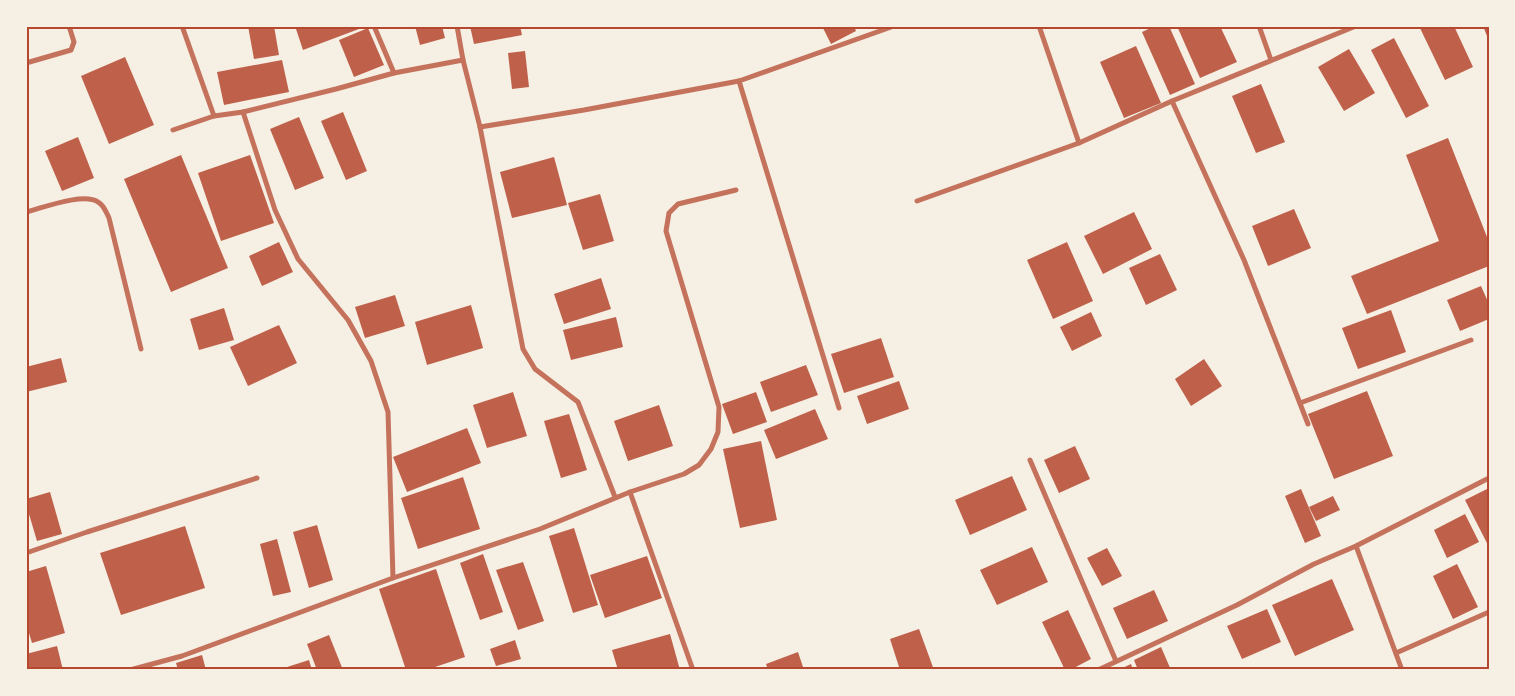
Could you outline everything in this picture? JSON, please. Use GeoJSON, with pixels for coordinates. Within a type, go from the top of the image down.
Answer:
{"type":"FeatureCollection","features":[{"type":"Feature","properties":{"kind":"street"},"geometry":{"type":"LineString","coordinates":[[26,63],[71,50],[74,42],[68,26]]}},
{"type":"Feature","properties":{"kind":"street"},"geometry":{"type":"LineString","coordinates":[[183,26],[214,116]]}},
{"type":"Feature","properties":{"kind":"street"},"geometry":{"type":"LineString","coordinates":[[374,26],[394,72]]}},
{"type":"Feature","properties":{"kind":"street"},"geometry":{"type":"LineString","coordinates":[[457,26],[462,60],[480,126],[522,349],[536,369],[578,402],[615,498]]}},
{"type":"Feature","properties":{"kind":"street"},"geometry":{"type":"LineString","coordinates":[[480,126],[584,110],[739,81],[894,26]]}},
{"type":"Feature","properties":{"kind":"street"},"geometry":{"type":"LineString","coordinates":[[1039,26],[1079,143]]}},
{"type":"Feature","properties":{"kind":"street"},"geometry":{"type":"LineString","coordinates":[[1259,26],[1271,60]]}},
{"type":"Feature","properties":{"kind":"street"},"geometry":{"type":"LineString","coordinates":[[916,200],[1079,143],[1172,101],[1356,26]]}},
{"type":"Feature","properties":{"kind":"street"},"geometry":{"type":"LineString","coordinates":[[173,130],[214,116],[243,112],[336,89],[394,72],[462,60]]}},
{"type":"Feature","properties":{"kind":"street"},"geometry":{"type":"LineString","coordinates":[[739,81],[839,408]]}},
{"type":"Feature","properties":{"kind":"street"},"geometry":{"type":"LineString","coordinates":[[1172,101],[1244,260],[1308,424]]}},
{"type":"Feature","properties":{"kind":"street"},"geometry":{"type":"LineString","coordinates":[[243,112],[275,210],[298,259],[348,320],[371,360],[388,412],[393,578]]}},
{"type":"Feature","properties":{"kind":"street"},"geometry":{"type":"LineString","coordinates":[[130,670],[182,656],[393,578],[540,528],[630,492],[684,474],[699,465],[711,449],[718,432],[719,407],[666,231],[669,213],[678,204],[736,190]]}},
{"type":"Feature","properties":{"kind":"street"},"geometry":{"type":"LineString","coordinates":[[26,212],[71,200],[89,198],[97,200],[103,206],[108,218],[141,349]]}},
{"type":"Feature","properties":{"kind":"street"},"geometry":{"type":"LineString","coordinates":[[1300,403],[1471,340]]}},
{"type":"Feature","properties":{"kind":"street"},"geometry":{"type":"LineString","coordinates":[[1030,460],[1116,662]]}},
{"type":"Feature","properties":{"kind":"street"},"geometry":{"type":"LineString","coordinates":[[26,554],[97,529],[257,478]]}},
{"type":"Feature","properties":{"kind":"street"},"geometry":{"type":"LineString","coordinates":[[1098,670],[1237,605],[1314,564],[1356,546],[1489,478]]}},
{"type":"Feature","properties":{"kind":"street"},"geometry":{"type":"LineString","coordinates":[[630,492],[693,670]]}},
{"type":"Feature","properties":{"kind":"street"},"geometry":{"type":"LineString","coordinates":[[1356,546],[1402,670]]}},
{"type":"Feature","properties":{"kind":"street"},"geometry":{"type":"LineString","coordinates":[[1396,653],[1489,612]]}},
{"type":"Feature","properties":{"kind":"building"},"geometry":{"type":"Polygon","coordinates":[[[248,26],[274,26],[279,55],[254,59],[248,26]]]}},
{"type":"Feature","properties":{"kind":"building"},"geometry":{"type":"Polygon","coordinates":[[[295,26],[367,26],[303,50],[295,26]]]}},
{"type":"Feature","properties":{"kind":"building"},"geometry":{"type":"Polygon","coordinates":[[[415,26],[442,26],[445,38],[420,45],[415,26]]]}},
{"type":"Feature","properties":{"kind":"building"},"geometry":{"type":"Polygon","coordinates":[[[470,26],[520,26],[522,35],[474,44],[470,26]]]}},
{"type":"Feature","properties":{"kind":"building"},"geometry":{"type":"Polygon","coordinates":[[[822,26],[854,26],[856,31],[831,44],[822,26]]]}},
{"type":"Feature","properties":{"kind":"building"},"geometry":{"type":"Polygon","coordinates":[[[1155,26],[1169,26],[1195,84],[1170,95],[1142,32],[1155,26]]]}},
{"type":"Feature","properties":{"kind":"building"},"geometry":{"type":"Polygon","coordinates":[[[1177,26],[1220,26],[1237,62],[1200,78],[1177,26]]]}},
{"type":"Feature","properties":{"kind":"building"},"geometry":{"type":"Polygon","coordinates":[[[1419,26],[1454,26],[1473,67],[1445,80],[1419,26]]]}},
{"type":"Feature","properties":{"kind":"building"},"geometry":{"type":"Polygon","coordinates":[[[1483,26],[1489,26],[1489,41],[1483,26]]]}},
{"type":"Feature","properties":{"kind":"building"},"geometry":{"type":"Polygon","coordinates":[[[368,28],[384,65],[354,77],[339,40],[368,28]]]}},
{"type":"Feature","properties":{"kind":"building"},"geometry":{"type":"Polygon","coordinates":[[[1394,38],[1429,106],[1406,118],[1371,50],[1394,38]]]}},
{"type":"Feature","properties":{"kind":"building"},"geometry":{"type":"Polygon","coordinates":[[[1136,46],[1161,103],[1124,118],[1100,62],[1136,46]]]}},
{"type":"Feature","properties":{"kind":"building"},"geometry":{"type":"Polygon","coordinates":[[[1349,49],[1375,93],[1344,111],[1318,67],[1349,49]]]}},
{"type":"Feature","properties":{"kind":"building"},"geometry":{"type":"Polygon","coordinates":[[[525,51],[529,87],[512,89],[508,53],[525,51]]]}},
{"type":"Feature","properties":{"kind":"building"},"geometry":{"type":"Polygon","coordinates":[[[125,57],[154,125],[109,144],[81,76],[125,57]]]}},
{"type":"Feature","properties":{"kind":"building"},"geometry":{"type":"Polygon","coordinates":[[[282,60],[289,92],[224,105],[217,72],[282,60]]]}},
{"type":"Feature","properties":{"kind":"building"},"geometry":{"type":"Polygon","coordinates":[[[1261,84],[1285,142],[1256,153],[1232,96],[1261,84]]]}},
{"type":"Feature","properties":{"kind":"building"},"geometry":{"type":"Polygon","coordinates":[[[343,112],[367,171],[346,180],[321,121],[343,112]]]}},
{"type":"Feature","properties":{"kind":"building"},"geometry":{"type":"Polygon","coordinates":[[[299,117],[324,178],[295,190],[270,129],[299,117]]]}},
{"type":"Feature","properties":{"kind":"building"},"geometry":{"type":"Polygon","coordinates":[[[78,137],[94,178],[62,191],[45,151],[78,137]]]}},
{"type":"Feature","properties":{"kind":"building"},"geometry":{"type":"Polygon","coordinates":[[[1448,138],[1489,242],[1489,266],[1367,314],[1351,276],[1439,241],[1406,155],[1448,138]]]}},
{"type":"Feature","properties":{"kind":"building"},"geometry":{"type":"Polygon","coordinates":[[[181,155],[228,268],[171,292],[124,179],[181,155]]]}},
{"type":"Feature","properties":{"kind":"building"},"geometry":{"type":"Polygon","coordinates":[[[250,155],[274,223],[221,241],[198,173],[250,155]]]}},
{"type":"Feature","properties":{"kind":"building"},"geometry":{"type":"Polygon","coordinates":[[[554,157],[567,205],[512,218],[500,172],[554,157]]]}},
{"type":"Feature","properties":{"kind":"building"},"geometry":{"type":"Polygon","coordinates":[[[600,194],[614,241],[583,250],[568,203],[600,194]]]}},
{"type":"Feature","properties":{"kind":"building"},"geometry":{"type":"Polygon","coordinates":[[[1294,209],[1311,248],[1268,266],[1252,226],[1294,209]]]}},
{"type":"Feature","properties":{"kind":"building"},"geometry":{"type":"Polygon","coordinates":[[[1134,212],[1152,249],[1103,274],[1084,236],[1134,212]]]}},
{"type":"Feature","properties":{"kind":"building"},"geometry":{"type":"Polygon","coordinates":[[[279,242],[293,272],[262,286],[249,256],[279,242]]]}},
{"type":"Feature","properties":{"kind":"building"},"geometry":{"type":"Polygon","coordinates":[[[1067,242],[1093,301],[1053,319],[1027,260],[1067,242]]]}},
{"type":"Feature","properties":{"kind":"building"},"geometry":{"type":"Polygon","coordinates":[[[1160,254],[1177,290],[1146,305],[1129,268],[1160,254]]]}},
{"type":"Feature","properties":{"kind":"building"},"geometry":{"type":"Polygon","coordinates":[[[601,278],[611,309],[564,324],[554,294],[601,278]]]}},
{"type":"Feature","properties":{"kind":"building"},"geometry":{"type":"Polygon","coordinates":[[[1481,286],[1489,304],[1489,319],[1460,331],[1447,300],[1481,286]]]}},
{"type":"Feature","properties":{"kind":"building"},"geometry":{"type":"Polygon","coordinates":[[[395,295],[405,326],[365,338],[355,307],[395,295]]]}},
{"type":"Feature","properties":{"kind":"building"},"geometry":{"type":"Polygon","coordinates":[[[471,305],[483,348],[427,365],[415,322],[471,305]]]}},
{"type":"Feature","properties":{"kind":"building"},"geometry":{"type":"Polygon","coordinates":[[[224,308],[234,340],[199,350],[190,319],[224,308]]]}},
{"type":"Feature","properties":{"kind":"building"},"geometry":{"type":"Polygon","coordinates":[[[1391,310],[1406,352],[1358,369],[1342,328],[1391,310]]]}},
{"type":"Feature","properties":{"kind":"building"},"geometry":{"type":"Polygon","coordinates":[[[1091,312],[1102,336],[1072,351],[1060,327],[1091,312]]]}},
{"type":"Feature","properties":{"kind":"building"},"geometry":{"type":"Polygon","coordinates":[[[616,317],[623,347],[571,360],[563,330],[616,317]]]}},
{"type":"Feature","properties":{"kind":"building"},"geometry":{"type":"Polygon","coordinates":[[[279,325],[297,363],[248,386],[230,347],[279,325]]]}},
{"type":"Feature","properties":{"kind":"building"},"geometry":{"type":"Polygon","coordinates":[[[881,338],[894,377],[844,393],[831,354],[881,338]]]}},
{"type":"Feature","properties":{"kind":"building"},"geometry":{"type":"Polygon","coordinates":[[[61,358],[67,382],[26,392],[26,367],[61,358]]]}},
{"type":"Feature","properties":{"kind":"building"},"geometry":{"type":"Polygon","coordinates":[[[1204,359],[1222,386],[1191,406],[1175,379],[1204,359]]]}},
{"type":"Feature","properties":{"kind":"building"},"geometry":{"type":"Polygon","coordinates":[[[806,365],[818,395],[771,412],[760,382],[806,365]]]}},
{"type":"Feature","properties":{"kind":"building"},"geometry":{"type":"Polygon","coordinates":[[[899,381],[909,409],[867,424],[857,396],[899,381]]]}},
{"type":"Feature","properties":{"kind":"building"},"geometry":{"type":"Polygon","coordinates":[[[1367,391],[1393,456],[1334,479],[1308,414],[1367,391]]]}},
{"type":"Feature","properties":{"kind":"building"},"geometry":{"type":"Polygon","coordinates":[[[513,392],[527,436],[487,448],[473,405],[513,392]]]}},
{"type":"Feature","properties":{"kind":"building"},"geometry":{"type":"Polygon","coordinates":[[[756,392],[767,422],[733,434],[722,404],[756,392]]]}},
{"type":"Feature","properties":{"kind":"building"},"geometry":{"type":"Polygon","coordinates":[[[659,405],[673,446],[628,461],[614,421],[659,405]]]}},
{"type":"Feature","properties":{"kind":"building"},"geometry":{"type":"Polygon","coordinates":[[[815,409],[828,439],[776,459],[764,430],[815,409]]]}},
{"type":"Feature","properties":{"kind":"building"},"geometry":{"type":"Polygon","coordinates":[[[569,414],[587,470],[561,478],[544,421],[569,414]]]}},
{"type":"Feature","properties":{"kind":"building"},"geometry":{"type":"Polygon","coordinates":[[[467,428],[481,463],[407,492],[393,457],[467,428]]]}},
{"type":"Feature","properties":{"kind":"building"},"geometry":{"type":"Polygon","coordinates":[[[761,441],[777,520],[740,528],[723,449],[761,441]]]}},
{"type":"Feature","properties":{"kind":"building"},"geometry":{"type":"Polygon","coordinates":[[[1075,446],[1090,479],[1059,493],[1044,460],[1075,446]]]}},
{"type":"Feature","properties":{"kind":"building"},"geometry":{"type":"Polygon","coordinates":[[[1012,476],[1027,510],[970,535],[955,500],[1012,476]]]}},
{"type":"Feature","properties":{"kind":"building"},"geometry":{"type":"Polygon","coordinates":[[[463,477],[480,529],[418,549],[401,498],[463,477]]]}},
{"type":"Feature","properties":{"kind":"building"},"geometry":{"type":"Polygon","coordinates":[[[1489,488],[1489,547],[1465,500],[1489,488]]]}},
{"type":"Feature","properties":{"kind":"building"},"geometry":{"type":"Polygon","coordinates":[[[1301,489],[1321,536],[1305,543],[1285,496],[1301,489]]]}},
{"type":"Feature","properties":{"kind":"building"},"geometry":{"type":"Polygon","coordinates":[[[50,492],[62,534],[37,541],[26,499],[50,492]]]}},
{"type":"Feature","properties":{"kind":"building"},"geometry":{"type":"Polygon","coordinates":[[[1333,496],[1340,510],[1316,521],[1309,507],[1333,496]]]}},
{"type":"Feature","properties":{"kind":"building"},"geometry":{"type":"Polygon","coordinates":[[[1465,514],[1479,542],[1447,558],[1434,530],[1465,514]]]}},
{"type":"Feature","properties":{"kind":"building"},"geometry":{"type":"Polygon","coordinates":[[[317,525],[333,580],[309,588],[293,532],[317,525]]]}},
{"type":"Feature","properties":{"kind":"building"},"geometry":{"type":"Polygon","coordinates":[[[185,526],[205,588],[121,615],[100,553],[185,526]]]}},
{"type":"Feature","properties":{"kind":"building"},"geometry":{"type":"Polygon","coordinates":[[[574,528],[598,605],[573,613],[549,536],[574,528]]]}},
{"type":"Feature","properties":{"kind":"building"},"geometry":{"type":"Polygon","coordinates":[[[277,539],[291,592],[273,596],[260,544],[277,539]]]}},
{"type":"Feature","properties":{"kind":"building"},"geometry":{"type":"Polygon","coordinates":[[[1032,547],[1048,582],[997,605],[980,570],[1032,547]]]}},
{"type":"Feature","properties":{"kind":"building"},"geometry":{"type":"Polygon","coordinates":[[[1107,548],[1122,576],[1102,586],[1087,558],[1107,548]]]}},
{"type":"Feature","properties":{"kind":"building"},"geometry":{"type":"Polygon","coordinates":[[[483,554],[503,612],[480,620],[460,563],[483,554]]]}},
{"type":"Feature","properties":{"kind":"building"},"geometry":{"type":"Polygon","coordinates":[[[647,556],[662,598],[605,618],[590,575],[647,556]]]}},
{"type":"Feature","properties":{"kind":"building"},"geometry":{"type":"Polygon","coordinates":[[[523,562],[544,621],[518,630],[496,570],[523,562]]]}},
{"type":"Feature","properties":{"kind":"building"},"geometry":{"type":"Polygon","coordinates":[[[1457,564],[1478,607],[1453,619],[1433,576],[1457,564]]]}},
{"type":"Feature","properties":{"kind":"building"},"geometry":{"type":"Polygon","coordinates":[[[46,566],[65,633],[32,643],[26,623],[26,572],[46,566]]]}},
{"type":"Feature","properties":{"kind":"building"},"geometry":{"type":"Polygon","coordinates":[[[436,569],[465,657],[426,670],[406,670],[379,589],[436,569]]]}},
{"type":"Feature","properties":{"kind":"building"},"geometry":{"type":"Polygon","coordinates":[[[1332,579],[1354,630],[1295,656],[1272,605],[1332,579]]]}},
{"type":"Feature","properties":{"kind":"building"},"geometry":{"type":"Polygon","coordinates":[[[1154,590],[1168,621],[1127,639],[1113,608],[1154,590]]]}},
{"type":"Feature","properties":{"kind":"building"},"geometry":{"type":"Polygon","coordinates":[[[1267,609],[1281,642],[1242,659],[1227,626],[1267,609]]]}},
{"type":"Feature","properties":{"kind":"building"},"geometry":{"type":"Polygon","coordinates":[[[1068,610],[1091,659],[1070,670],[1065,670],[1042,622],[1068,610]]]}},
{"type":"Feature","properties":{"kind":"building"},"geometry":{"type":"Polygon","coordinates":[[[919,629],[934,670],[900,670],[890,639],[919,629]]]}},
{"type":"Feature","properties":{"kind":"building"},"geometry":{"type":"Polygon","coordinates":[[[670,634],[680,670],[618,670],[612,650],[670,634]]]}},
{"type":"Feature","properties":{"kind":"building"},"geometry":{"type":"Polygon","coordinates":[[[329,635],[343,670],[317,670],[307,644],[329,635]]]}},
{"type":"Feature","properties":{"kind":"building"},"geometry":{"type":"Polygon","coordinates":[[[515,640],[521,659],[496,666],[490,649],[515,640]]]}},
{"type":"Feature","properties":{"kind":"building"},"geometry":{"type":"Polygon","coordinates":[[[57,646],[63,670],[26,670],[26,654],[57,646]]]}},
{"type":"Feature","properties":{"kind":"building"},"geometry":{"type":"Polygon","coordinates":[[[1161,647],[1171,670],[1138,670],[1134,660],[1161,647]]]}},
{"type":"Feature","properties":{"kind":"building"},"geometry":{"type":"Polygon","coordinates":[[[798,652],[804,670],[768,670],[766,664],[798,652]]]}},
{"type":"Feature","properties":{"kind":"building"},"geometry":{"type":"Polygon","coordinates":[[[202,655],[206,670],[178,670],[176,663],[202,655]]]}},
{"type":"Feature","properties":{"kind":"building"},"geometry":{"type":"Polygon","coordinates":[[[309,660],[312,670],[285,670],[284,668],[309,660]]]}},
{"type":"Feature","properties":{"kind":"building"},"geometry":{"type":"Polygon","coordinates":[[[1131,664],[1133,670],[1118,670],[1131,664]]]}}]}
